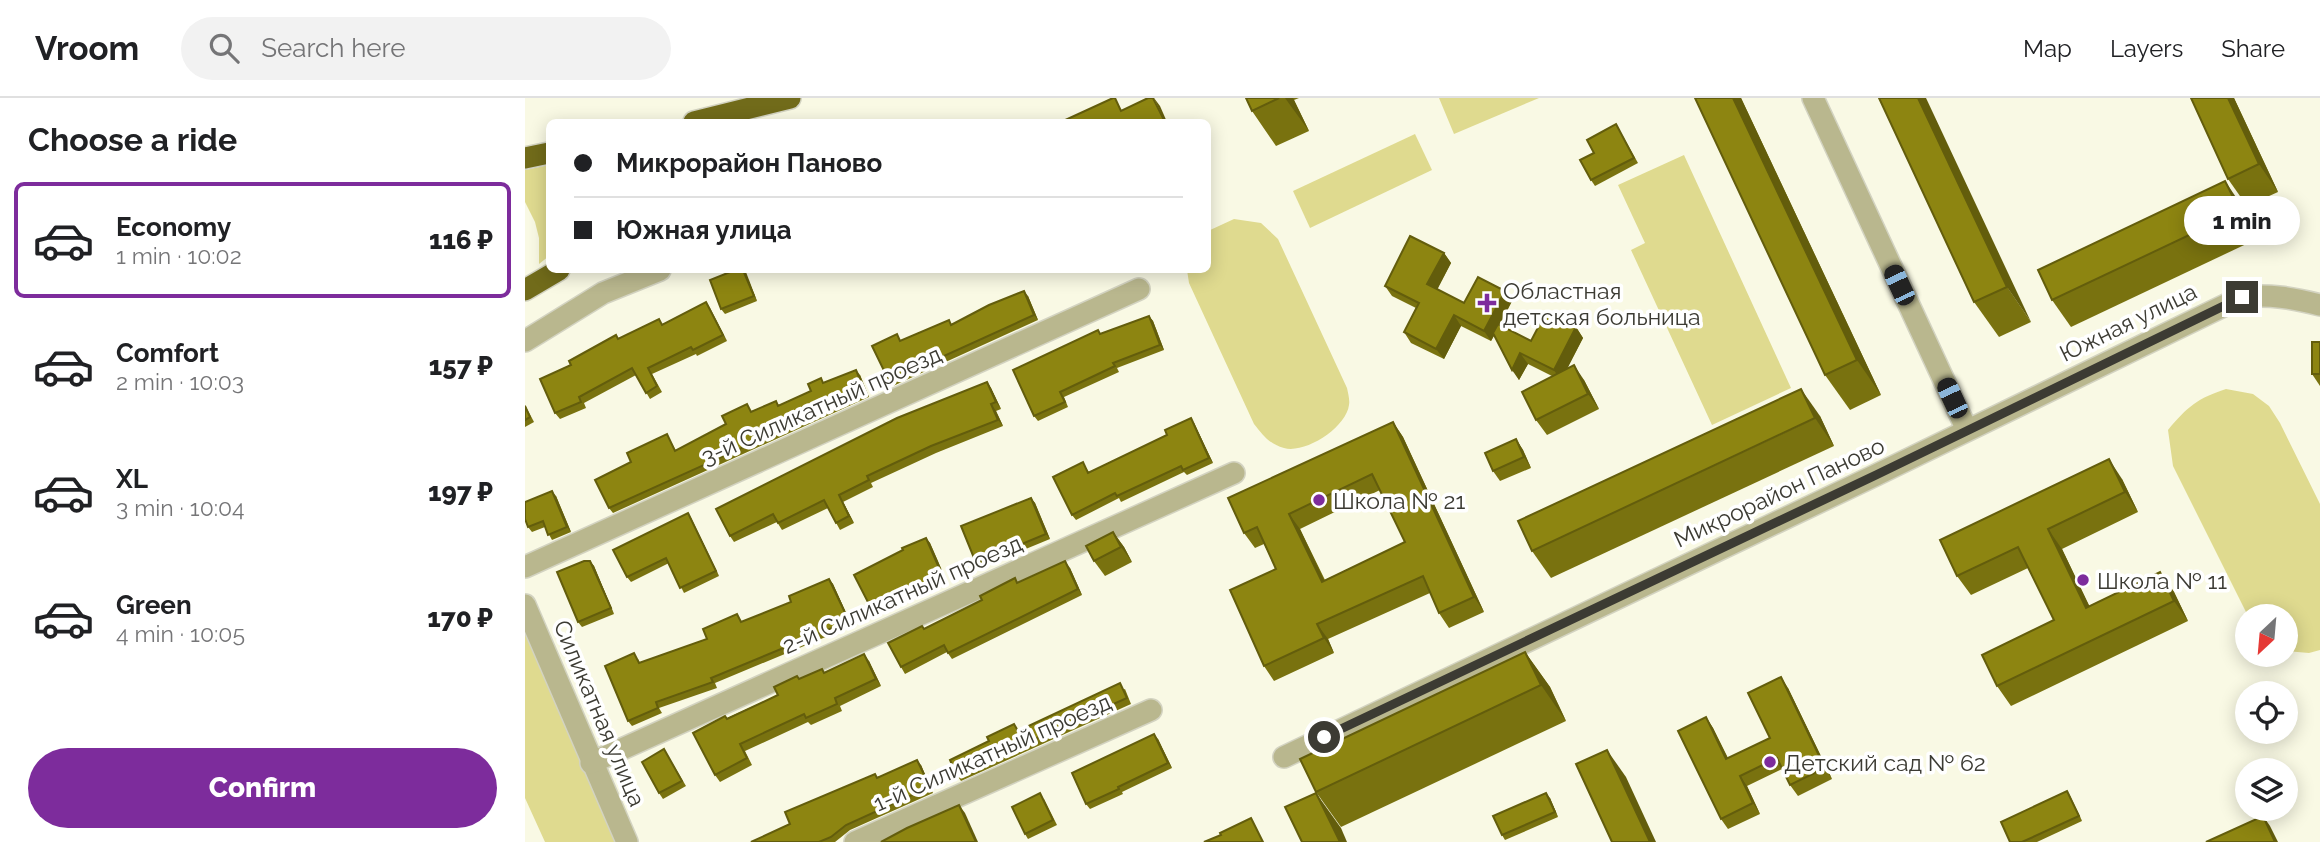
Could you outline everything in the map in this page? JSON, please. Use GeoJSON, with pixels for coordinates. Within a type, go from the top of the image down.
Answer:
{"type":"FeatureCollection","features":[{"type":"Feature","properties":{"kind":"highway"},"geometry":{"type":"LineString","coordinates":[[706,119],[791,98]]}},
{"type":"Feature","properties":{"kind":"highway"},"geometry":{"type":"LineString","coordinates":[[760,119],[791,98]]}},
{"type":"Feature","properties":{"kind":"highway"},"geometry":{"type":"LineString","coordinates":[[525,158],[546,154]]}},
{"type":"Feature","properties":{"kind":"highway"},"geometry":{"type":"LineString","coordinates":[[525,289],[554,273]]}},
{"type":"Feature","properties":{"kind":"street"},"geometry":{"type":"LineString","coordinates":[[1813,98],[1967,430]]}},
{"type":"Feature","properties":{"kind":"street"},"geometry":{"type":"LineString","coordinates":[[525,341],[603,293],[653,273]]}},
{"type":"Feature","properties":{"kind":"street","name":"3-й Силикатный проезд"},"geometry":{"type":"LineString","coordinates":[[525,567],[1139,289]]}},
{"type":"Feature","properties":{"kind":"street","name":"Южная улица"},"geometry":{"type":"LineString","coordinates":[[1967,430],[2242,297],[2290,297],[2320,305]]}},
{"type":"Feature","properties":{"kind":"street","name":"Микрорайон Паново"},"geometry":{"type":"LineString","coordinates":[[1284,757],[1967,430]]}},
{"type":"Feature","properties":{"kind":"street","name":"2-й Силикатный проезд"},"geometry":{"type":"LineString","coordinates":[[591,763],[1234,472]]}},
{"type":"Feature","properties":{"kind":"street","name":"Силикатная улица"},"geometry":{"type":"LineString","coordinates":[[525,605],[627,842]]}},
{"type":"Feature","properties":{"kind":"street","name":"1-й Силикатный проезд"},"geometry":{"type":"LineString","coordinates":[[855,842],[1151,710]]}},
{"type":"Feature","properties":{"kind":"shaded area"},"geometry":{"type":"Polygon","coordinates":[[[1439,98],[1539,98],[1454,134],[1439,98]]]}},
{"type":"Feature","properties":{"kind":"shaded area"},"geometry":{"type":"Polygon","coordinates":[[[1415,134],[1432,170],[1310,228],[1293,191],[1415,134]]]}},
{"type":"Feature","properties":{"kind":"shaded area"},"geometry":{"type":"Polygon","coordinates":[[[1684,155],[1791,388],[1712,425],[1631,250],[1645,243],[1618,185],[1684,155]]]}},
{"type":"Feature","properties":{"kind":"shaded area"},"geometry":{"type":"Polygon","coordinates":[[[546,166],[546,258],[539,264],[539,238],[525,202],[525,170],[546,166]]]}},
{"type":"Feature","properties":{"kind":"shaded area"},"geometry":{"type":"Polygon","coordinates":[[[1234,219],[1261,223],[1278,239],[1347,388],[1349,399],[1341,422],[1313,443],[1293,449],[1284,448],[1267,439],[1254,424],[1189,283],[1187,273],[1211,273],[1211,230],[1234,219]]]}},
{"type":"Feature","properties":{"kind":"shaded area"},"geometry":{"type":"Polygon","coordinates":[[[2226,389],[2253,394],[2269,406],[2320,504],[2320,650],[2298,652],[2298,604],[2242,604],[2173,466],[2168,430],[2181,415],[2208,396],[2226,389]]]}},
{"type":"Feature","properties":{"kind":"shaded area"},"geometry":{"type":"Polygon","coordinates":[[[525,625],[621,842],[545,842],[525,798],[525,625]]]}},
{"type":"Feature","properties":{"kind":"building"},"geometry":{"type":"Polygon","coordinates":[[[1113,98],[1121,111],[1153,98],[1164,119],[1068,119],[1113,98]]]}},
{"type":"Feature","properties":{"kind":"building"},"geometry":{"type":"Polygon","coordinates":[[[1246,98],[1279,98],[1252,111],[1246,98]]]}},
{"type":"Feature","properties":{"kind":"building"},"geometry":{"type":"Polygon","coordinates":[[[1695,98],[1733,98],[1857,360],[1825,375],[1695,98]]]}},
{"type":"Feature","properties":{"kind":"building"},"geometry":{"type":"Polygon","coordinates":[[[1879,98],[1918,98],[2007,287],[1974,302],[1879,98]]]}},
{"type":"Feature","properties":{"kind":"building"},"geometry":{"type":"Polygon","coordinates":[[[2191,98],[2228,98],[2259,164],[2228,179],[2191,98]]]}},
{"type":"Feature","properties":{"kind":"building"},"geometry":{"type":"Polygon","coordinates":[[[1616,124],[1634,158],[1591,180],[1580,160],[1594,153],[1587,140],[1616,124]]]}},
{"type":"Feature","properties":{"kind":"building"},"geometry":{"type":"Polygon","coordinates":[[[2225,181],[2240,211],[2052,300],[2038,270],[2225,181]]]}},
{"type":"Feature","properties":{"kind":"building"},"geometry":{"type":"Polygon","coordinates":[[[1410,236],[1444,253],[1427,284],[1464,303],[1478,277],[1505,291],[1484,331],[1454,315],[1436,349],[1404,332],[1419,303],[1385,286],[1410,236]]]}},
{"type":"Feature","properties":{"kind":"building"},"geometry":{"type":"Polygon","coordinates":[[[728,273],[744,273],[754,296],[721,309],[710,280],[728,273]]]}},
{"type":"Feature","properties":{"kind":"building"},"geometry":{"type":"Polygon","coordinates":[[[1024,291],[1034,315],[889,381],[872,346],[897,334],[900,341],[949,320],[951,325],[1024,291]]]}},
{"type":"Feature","properties":{"kind":"building"},"geometry":{"type":"Polygon","coordinates":[[[706,302],[723,335],[648,368],[657,386],[646,393],[632,368],[579,397],[581,402],[555,413],[540,379],[571,365],[569,361],[616,335],[618,339],[659,319],[662,325],[706,302]]]}},
{"type":"Feature","properties":{"kind":"building"},"geometry":{"type":"Polygon","coordinates":[[[1546,312],[1576,327],[1554,370],[1520,353],[1512,370],[1493,333],[1498,324],[1531,341],[1546,312]]]}},
{"type":"Feature","properties":{"kind":"building"},"geometry":{"type":"Polygon","coordinates":[[[1149,316],[1160,345],[1113,363],[1115,366],[1060,392],[1065,402],[1034,416],[1013,370],[1098,330],[1100,334],[1149,316]]]}},
{"type":"Feature","properties":{"kind":"building"},"geometry":{"type":"Polygon","coordinates":[[[2312,342],[2320,342],[2320,374],[2312,374],[2312,342]]]}},
{"type":"Feature","properties":{"kind":"building"},"geometry":{"type":"Polygon","coordinates":[[[1574,365],[1588,394],[1536,420],[1522,392],[1574,365]]]}},
{"type":"Feature","properties":{"kind":"building"},"geometry":{"type":"Polygon","coordinates":[[[856,370],[865,392],[609,508],[595,480],[631,462],[627,453],[667,434],[675,451],[726,424],[722,416],[747,404],[751,412],[776,401],[778,406],[811,391],[808,384],[821,378],[823,383],[856,370]]]}},
{"type":"Feature","properties":{"kind":"building"},"geometry":{"type":"Polygon","coordinates":[[[987,382],[996,402],[991,404],[998,420],[931,446],[867,476],[869,480],[839,495],[849,516],[836,523],[824,500],[778,523],[773,514],[730,536],[716,509],[897,418],[987,382]]]}},
{"type":"Feature","properties":{"kind":"building"},"geometry":{"type":"Polygon","coordinates":[[[1801,389],[1815,418],[1532,551],[1518,521],[1801,389]]]}},
{"type":"Feature","properties":{"kind":"building"},"geometry":{"type":"Polygon","coordinates":[[[525,406],[530,417],[525,420],[525,406]]]}},
{"type":"Feature","properties":{"kind":"building"},"geometry":{"type":"Polygon","coordinates":[[[1191,418],[1209,458],[1183,470],[1181,466],[1117,496],[1115,493],[1072,515],[1053,477],[1083,462],[1088,473],[1167,435],[1165,430],[1191,418]]]}},
{"type":"Feature","properties":{"kind":"building"},"geometry":{"type":"Polygon","coordinates":[[[1393,422],[1474,597],[1439,613],[1423,576],[1317,624],[1324,638],[1264,666],[1230,590],[1276,569],[1257,527],[1244,533],[1228,498],[1393,422]],[[1372,474],[1289,514],[1322,582],[1405,542],[1372,474]]]}},
{"type":"Feature","properties":{"kind":"building"},"geometry":{"type":"Polygon","coordinates":[[[1516,439],[1524,457],[1493,471],[1485,453],[1516,439]]]}},
{"type":"Feature","properties":{"kind":"building"},"geometry":{"type":"Polygon","coordinates":[[[2109,459],[2125,492],[2048,529],[2086,608],[2160,572],[2174,601],[1997,686],[1982,655],[2054,620],[2018,547],[1957,576],[1940,540],[2109,459]]]}},
{"type":"Feature","properties":{"kind":"building"},"geometry":{"type":"Polygon","coordinates":[[[552,491],[567,527],[548,535],[543,521],[528,527],[525,502],[552,491]]]}},
{"type":"Feature","properties":{"kind":"building"},"geometry":{"type":"Polygon","coordinates":[[[1031,498],[1046,534],[976,563],[961,526],[1031,498]]]}},
{"type":"Feature","properties":{"kind":"building"},"geometry":{"type":"Polygon","coordinates":[[[688,513],[716,571],[680,588],[666,558],[627,577],[613,550],[688,513]]]}},
{"type":"Feature","properties":{"kind":"building"},"geometry":{"type":"Polygon","coordinates":[[[1113,532],[1121,547],[1094,561],[1086,546],[1113,532]]]}},
{"type":"Feature","properties":{"kind":"building"},"geometry":{"type":"Polygon","coordinates":[[[926,538],[943,577],[872,610],[854,575],[926,538]]]}},
{"type":"Feature","properties":{"kind":"building"},"geometry":{"type":"Polygon","coordinates":[[[590,561],[611,608],[578,622],[557,572],[590,561]]]}},
{"type":"Feature","properties":{"kind":"building"},"geometry":{"type":"Polygon","coordinates":[[[1065,561],[1078,589],[948,653],[944,645],[901,667],[888,643],[922,626],[924,629],[982,600],[980,596],[1015,578],[1017,583],[1065,561]]]}},
{"type":"Feature","properties":{"kind":"building"},"geometry":{"type":"Polygon","coordinates":[[[829,579],[849,621],[711,678],[713,682],[656,702],[658,708],[628,721],[605,666],[634,653],[639,663],[707,639],[703,629],[737,614],[741,622],[791,602],[789,596],[829,579]]]}},
{"type":"Feature","properties":{"kind":"building"},"geometry":{"type":"Polygon","coordinates":[[[1525,652],[1541,685],[1316,792],[1300,759],[1525,652]]]}},
{"type":"Feature","properties":{"kind":"building"},"geometry":{"type":"Polygon","coordinates":[[[864,654],[876,679],[835,698],[837,704],[806,718],[804,714],[740,744],[747,758],[715,775],[693,733],[725,716],[727,719],[778,695],[774,687],[797,676],[799,679],[822,669],[824,673],[864,654]]]}},
{"type":"Feature","properties":{"kind":"building"},"geometry":{"type":"Polygon","coordinates":[[[1781,677],[1825,768],[1790,785],[1777,758],[1740,776],[1753,803],[1721,819],[1678,731],[1706,717],[1726,759],[1770,738],[1748,693],[1781,677]]]}},
{"type":"Feature","properties":{"kind":"building"},"geometry":{"type":"Polygon","coordinates":[[[1120,683],[1127,698],[956,774],[950,760],[989,741],[987,737],[1014,724],[1018,731],[1120,683]]]}},
{"type":"Feature","properties":{"kind":"building"},"geometry":{"type":"Polygon","coordinates":[[[1154,734],[1168,763],[1086,804],[1072,773],[1154,734]]]}},
{"type":"Feature","properties":{"kind":"building"},"geometry":{"type":"Polygon","coordinates":[[[664,749],[682,781],[659,793],[642,762],[664,749]]]}},
{"type":"Feature","properties":{"kind":"building"},"geometry":{"type":"Polygon","coordinates":[[[1607,750],[1650,842],[1612,842],[1576,764],[1607,750]]]}},
{"type":"Feature","properties":{"kind":"building"},"geometry":{"type":"Polygon","coordinates":[[[917,760],[930,787],[846,825],[831,837],[819,842],[751,842],[790,824],[785,812],[875,774],[877,778],[917,760]]]}},
{"type":"Feature","properties":{"kind":"building"},"geometry":{"type":"Polygon","coordinates":[[[2067,791],[2079,816],[2022,842],[2010,842],[2001,822],[2067,791]]]}},
{"type":"Feature","properties":{"kind":"building"},"geometry":{"type":"Polygon","coordinates":[[[1040,793],[1053,820],[1025,834],[1012,807],[1040,793]]]}},
{"type":"Feature","properties":{"kind":"building"},"geometry":{"type":"Polygon","coordinates":[[[1316,793],[1340,842],[1302,842],[1285,807],[1316,793]]]}},
{"type":"Feature","properties":{"kind":"building"},"geometry":{"type":"Polygon","coordinates":[[[1546,793],[1555,812],[1502,835],[1493,816],[1546,793]]]}},
{"type":"Feature","properties":{"kind":"building"},"geometry":{"type":"Polygon","coordinates":[[[959,805],[976,842],[881,842],[907,828],[959,805]]]}},
{"type":"Feature","properties":{"kind":"building"},"geometry":{"type":"Polygon","coordinates":[[[1251,818],[1263,842],[1204,842],[1221,835],[1220,833],[1251,818]]]}},
{"type":"Feature","properties":{"kind":"building"},"geometry":{"type":"Polygon","coordinates":[[[2252,821],[2265,821],[2275,842],[2206,842],[2252,821]]]}},
{"type":"Feature","properties":{"kind":"place","name":"Областная детская больница"},"geometry":{"type":"Point","coordinates":[1487,303]}},
{"type":"Feature","properties":{"kind":"place","name":"Школа № 21"},"geometry":{"type":"Point","coordinates":[1319,500]}},
{"type":"Feature","properties":{"kind":"place","name":"Школа № 11"},"geometry":{"type":"Point","coordinates":[2083,580]}},
{"type":"Feature","properties":{"kind":"place","name":"Детский сад № 62"},"geometry":{"type":"Point","coordinates":[1770,762]}},
{"type":"Feature","properties":{"kind":"route"},"geometry":{"type":"LineString","coordinates":[[1324,737],[1876,475],[2242,297]]}}]}
